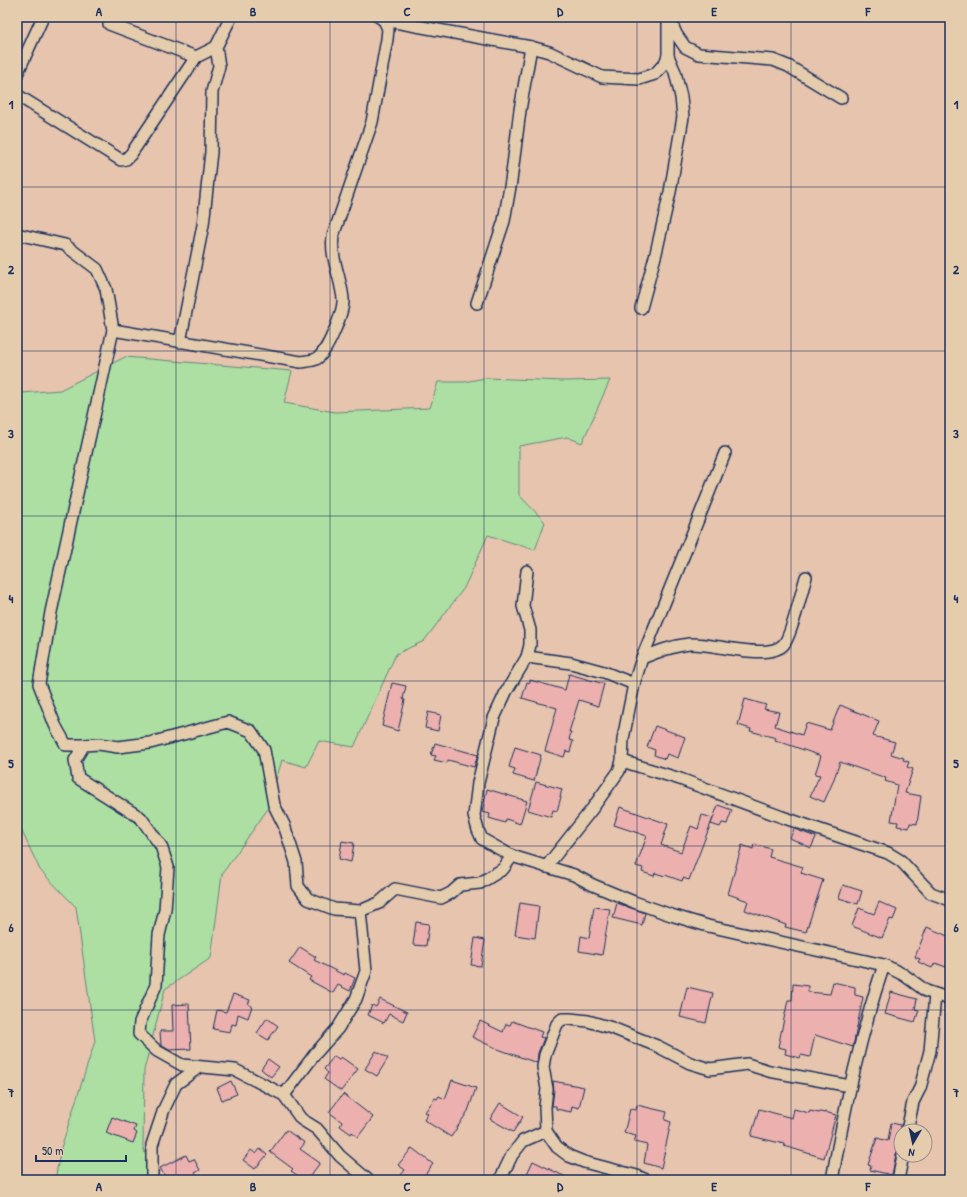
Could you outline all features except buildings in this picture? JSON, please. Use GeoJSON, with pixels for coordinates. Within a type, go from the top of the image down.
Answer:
{"type":"FeatureCollection","features":[{"type":"Feature","properties":{"kind":"street"},"geometry":{"type":"LineString","coordinates":[[17,74],[43,17]]}},
{"type":"Feature","properties":{"kind":"street"},"geometry":{"type":"LineString","coordinates":[[180,342],[203,225],[211,152],[212,92],[218,66],[216,47],[231,17]]}},
{"type":"Feature","properties":{"kind":"street"},"geometry":{"type":"LineString","coordinates":[[382,18],[531,47],[549,52],[602,77],[640,79],[655,74],[665,63],[668,56],[668,17]]}},
{"type":"Feature","properties":{"kind":"street"},"geometry":{"type":"LineString","coordinates":[[668,17],[676,34],[685,47],[699,54],[773,60],[788,66],[841,98]]}},
{"type":"Feature","properties":{"kind":"street"},"geometry":{"type":"LineString","coordinates":[[113,330],[301,362],[317,359],[328,345],[340,313],[343,300],[332,247],[334,236],[372,122],[388,29],[382,18]]}},
{"type":"Feature","properties":{"kind":"street"},"geometry":{"type":"LineString","coordinates":[[109,24],[196,57]]}},
{"type":"Feature","properties":{"kind":"street"},"geometry":{"type":"LineString","coordinates":[[17,95],[121,160],[126,159],[131,154],[196,57],[216,47]]}},
{"type":"Feature","properties":{"kind":"street"},"geometry":{"type":"LineString","coordinates":[[477,303],[504,221],[511,181],[520,110],[531,47]]}},
{"type":"Feature","properties":{"kind":"street"},"geometry":{"type":"LineString","coordinates":[[641,308],[656,253],[670,192],[683,117],[682,97],[675,72],[668,56]]}},
{"type":"Feature","properties":{"kind":"street"},"geometry":{"type":"LineString","coordinates":[[17,234],[65,245],[97,269],[106,289],[113,330],[51,612],[39,684],[55,725],[66,746],[108,744],[118,747],[150,743],[228,722],[251,731],[264,750],[274,805],[284,825],[296,862],[298,886],[308,899],[334,909],[360,911],[379,903],[395,889],[441,898],[451,893],[460,885],[480,883],[503,869],[512,856]]}},
{"type":"Feature","properties":{"kind":"street"},"geometry":{"type":"LineString","coordinates":[[546,867],[592,809],[619,771],[622,761],[623,739],[634,684],[642,658],[725,453]]}},
{"type":"Feature","properties":{"kind":"street"},"geometry":{"type":"LineString","coordinates":[[527,572],[523,606],[530,630],[530,645],[527,657],[506,692],[494,718],[478,783],[474,816],[482,839],[512,856],[574,875],[593,885],[634,902],[708,926],[884,965],[904,975],[926,991],[950,1000]]}},
{"type":"Feature","properties":{"kind":"street"},"geometry":{"type":"LineString","coordinates":[[642,658],[670,648],[690,644],[760,652],[775,650],[784,644],[790,630],[806,577]]}},
{"type":"Feature","properties":{"kind":"street"},"geometry":{"type":"LineString","coordinates":[[527,657],[571,663],[604,672],[634,684]]}},
{"type":"Feature","properties":{"kind":"street"},"geometry":{"type":"LineString","coordinates":[[84,745],[75,760],[78,778],[141,818],[161,846],[168,867],[165,910],[158,935],[156,985],[140,1022],[139,1034],[157,1051],[182,1065],[235,1070],[284,1095],[301,1119],[318,1129],[340,1156],[368,1180]]}},
{"type":"Feature","properties":{"kind":"street"},"geometry":{"type":"LineString","coordinates":[[622,761],[680,779],[782,817],[888,853],[901,861],[931,893],[950,900]]}},
{"type":"Feature","properties":{"kind":"street"},"geometry":{"type":"LineString","coordinates":[[284,1095],[315,1054],[338,1028],[356,999],[366,971],[360,911]]}},
{"type":"Feature","properties":{"kind":"street"},"geometry":{"type":"LineString","coordinates":[[832,1180],[850,1086],[867,1019],[884,965]]}},
{"type":"Feature","properties":{"kind":"street"},"geometry":{"type":"LineString","coordinates":[[909,1123],[913,1102],[920,1088],[930,1051],[935,995]]}},
{"type":"Feature","properties":{"kind":"street"},"geometry":{"type":"LineString","coordinates":[[646,1180],[637,1176],[584,1162],[569,1156],[557,1147],[546,1131],[545,1107],[547,1089],[543,1066],[545,1055],[557,1024],[562,1019],[588,1022],[612,1028],[657,1046],[690,1063],[710,1069],[746,1064],[850,1086]]}},
{"type":"Feature","properties":{"kind":"street"},"geometry":{"type":"LineString","coordinates":[[152,1180],[152,1145],[164,1109],[176,1084],[199,1066]]}},
{"type":"Feature","properties":{"kind":"street"},"geometry":{"type":"LineString","coordinates":[[500,1180],[512,1156],[523,1141],[546,1131]]}},
{"type":"Feature","properties":{"kind":"street"},"geometry":{"type":"LineString","coordinates":[[898,1180],[901,1163]]}},
{"type":"Feature","properties":{"kind":"green space"},"geometry":{"type":"Polygon","coordinates":[[[125,357],[292,371],[284,403],[335,412],[430,408],[438,382],[464,382],[485,378],[564,381],[610,380],[582,443],[567,437],[519,446],[519,495],[545,522],[535,550],[488,535],[464,588],[424,641],[396,654],[354,747],[319,741],[306,767],[282,760],[267,810],[222,874],[211,958],[165,989],[144,1070],[143,1148],[155,1180],[55,1180],[61,1148],[95,1041],[76,907],[40,870],[17,821],[17,400],[22,393],[60,390],[125,357]]]}}]}
